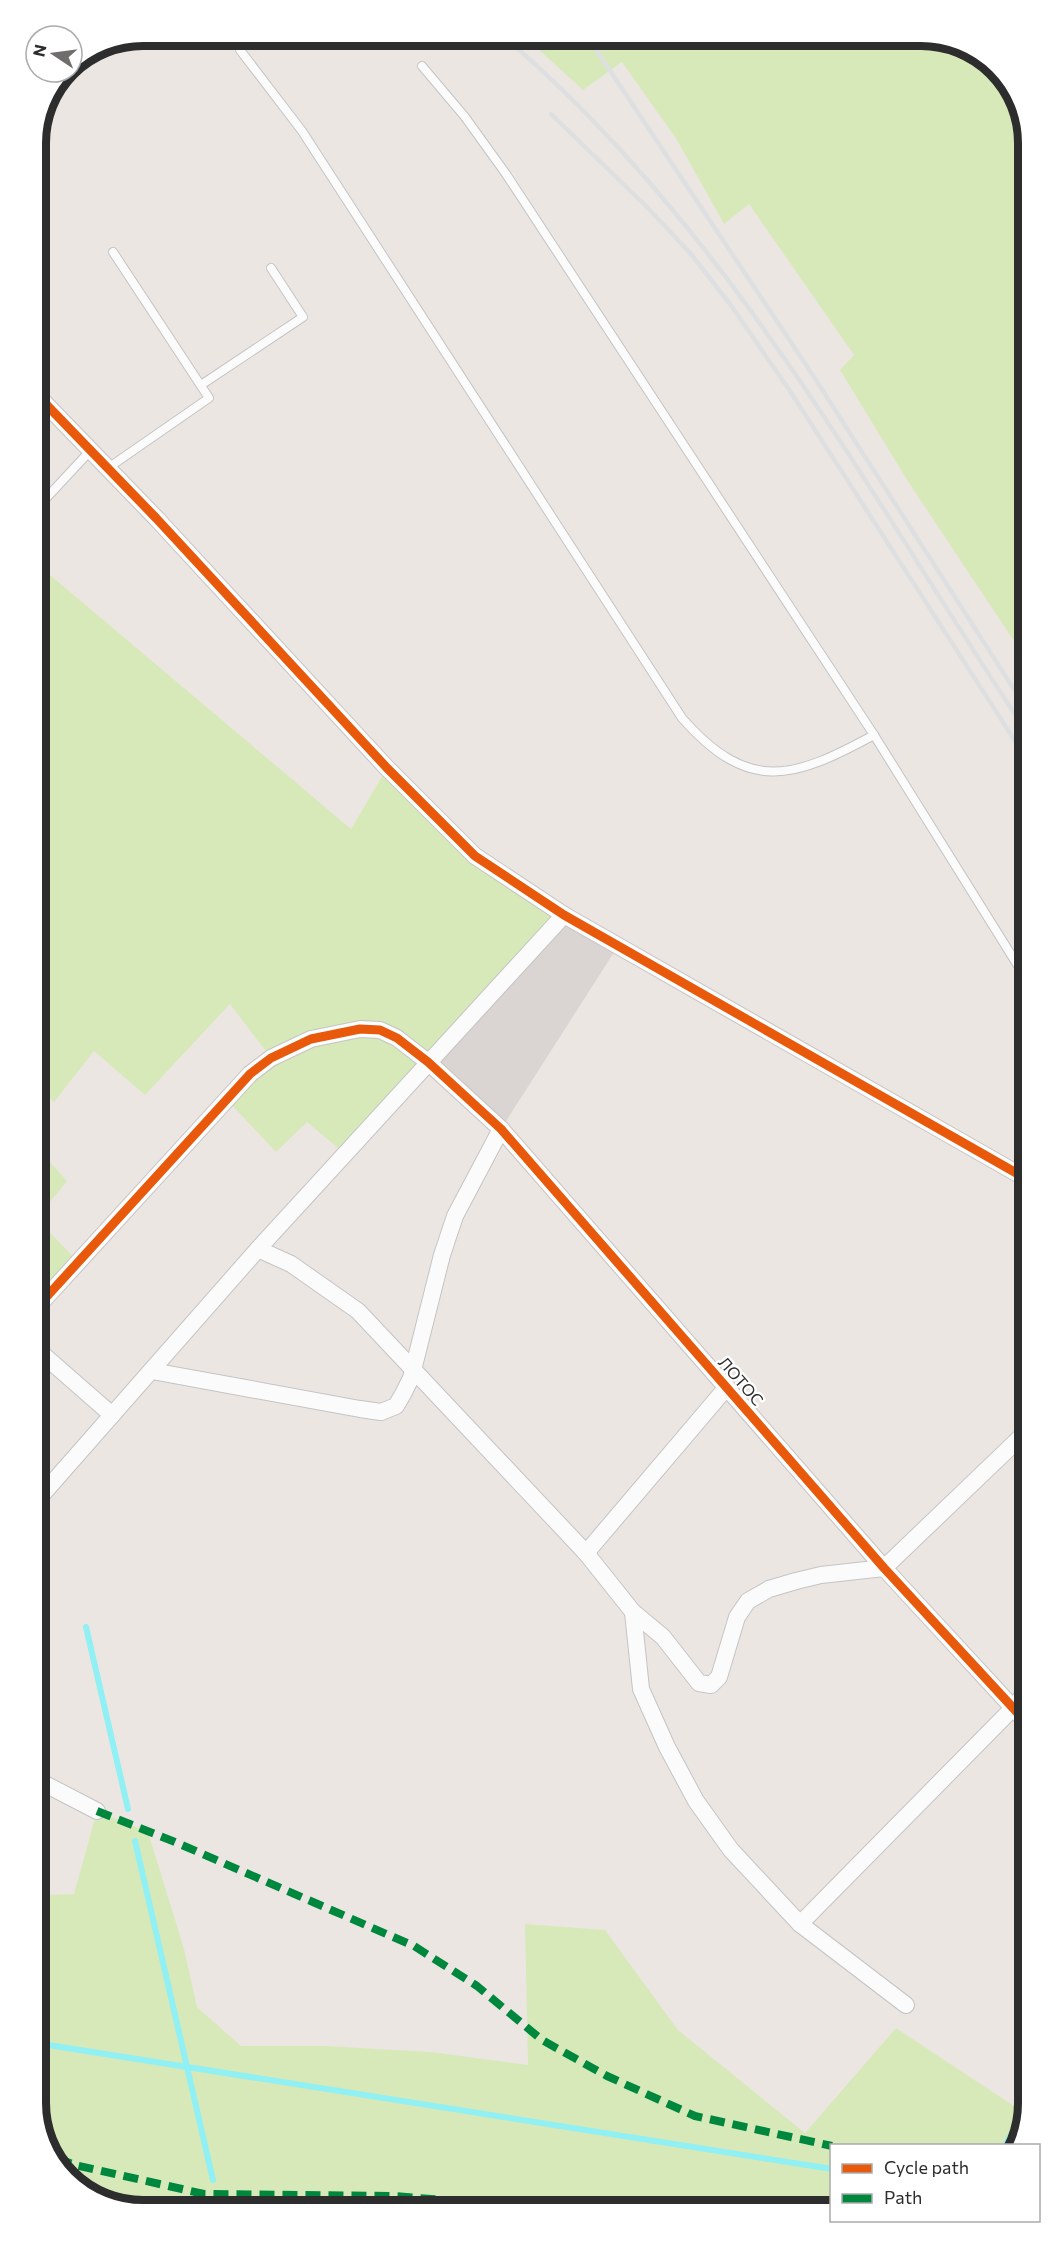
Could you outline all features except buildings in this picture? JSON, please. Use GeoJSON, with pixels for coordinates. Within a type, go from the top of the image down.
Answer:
{"type":"FeatureCollection","features":[{"type":"Feature","properties":{"kind":"street"},"geometry":{"type":"LineString","coordinates":[[47,404],[443,826],[484,862],[564,915],[1018,1174]]}},
{"type":"Feature","properties":{"kind":"street"},"geometry":{"type":"LineString","coordinates":[[46,1490],[258,1249],[564,915]]}},
{"type":"Feature","properties":{"kind":"street","name":"ЛОТОС"},"geometry":{"type":"LineString","coordinates":[[46,1297],[239,1085],[271,1058],[311,1039],[360,1029],[380,1030],[397,1038],[428,1062],[501,1129],[884,1568],[1018,1713]]}},
{"type":"Feature","properties":{"kind":"street"},"geometry":{"type":"LineString","coordinates":[[152,1371],[381,1412],[396,1406],[414,1369],[442,1255],[455,1216],[501,1129]]}},
{"type":"Feature","properties":{"kind":"street"},"geometry":{"type":"LineString","coordinates":[[258,1249],[291,1264],[330,1289],[358,1311],[586,1553],[633,1612],[678,1653],[699,1683],[711,1685],[719,1677],[737,1617],[748,1601],[769,1588],[796,1581],[884,1568],[1018,1440]]}},
{"type":"Feature","properties":{"kind":"street"},"geometry":{"type":"LineString","coordinates":[[46,1358],[112,1415]]}},
{"type":"Feature","properties":{"kind":"street"},"geometry":{"type":"LineString","coordinates":[[586,1553],[727,1387]]}},
{"type":"Feature","properties":{"kind":"street"},"geometry":{"type":"LineString","coordinates":[[633,1612],[641,1689],[696,1801],[731,1850],[800,1924],[906,2005]]}},
{"type":"Feature","properties":{"kind":"street"},"geometry":{"type":"LineString","coordinates":[[800,1924],[1018,1702]]}},
{"type":"Feature","properties":{"kind":"street"},"geometry":{"type":"LineString","coordinates":[[46,1785],[97,1811]]}},
{"type":"Feature","properties":{"kind":"lane"},"geometry":{"type":"LineString","coordinates":[[240,50],[302,131],[682,718],[704,744],[725,759],[753,770],[782,773],[828,760],[874,735]]}},
{"type":"Feature","properties":{"kind":"lane"},"geometry":{"type":"LineString","coordinates":[[422,66],[465,117],[506,174],[874,735],[1018,966]]}},
{"type":"Feature","properties":{"kind":"lane"},"geometry":{"type":"LineString","coordinates":[[108,468],[209,398],[113,252]]}},
{"type":"Feature","properties":{"kind":"lane"},"geometry":{"type":"LineString","coordinates":[[201,385],[303,317],[271,268]]}},
{"type":"Feature","properties":{"kind":"lane"},"geometry":{"type":"LineString","coordinates":[[47,497],[91,450]]}},
{"type":"Feature","properties":{"kind":"green space"},"geometry":{"type":"Polygon","coordinates":[[[535,46],[927,47],[958,54],[980,67],[997,84],[1010,106],[1016,125],[1018,144],[1018,647],[909,483],[840,370],[854,355],[749,204],[724,224],[677,140],[622,62],[583,90],[535,46]]]}},
{"type":"Feature","properties":{"kind":"green space"},"geometry":{"type":"Polygon","coordinates":[[[47,572],[351,829],[387,768],[443,826],[564,915],[345,1154],[307,1122],[276,1152],[226,1099],[271,1058],[230,1004],[145,1095],[94,1051],[54,1102],[47,1095],[47,572]]]}},
{"type":"Feature","properties":{"kind":"green space"},"geometry":{"type":"Polygon","coordinates":[[[46,1158],[67,1181],[46,1206],[46,1158]]]}},
{"type":"Feature","properties":{"kind":"green space"},"geometry":{"type":"Polygon","coordinates":[[[46,1229],[78,1262],[46,1297],[46,1229]]]}},
{"type":"Feature","properties":{"kind":"green space"},"geometry":{"type":"Polygon","coordinates":[[[97,1811],[148,1832],[184,1949],[197,2007],[241,2046],[325,2046],[431,2052],[528,2065],[525,1924],[605,1930],[678,2030],[805,2133],[896,2028],[1018,2108],[1014,2128],[1007,2144],[830,2144],[830,2200],[125,2198],[90,2183],[67,2162],[54,2140],[48,2121],[46,2102],[46,1895],[74,1894],[97,1811]]]}},
{"type":"Feature","properties":{"kind":"shaded area"},"geometry":{"type":"Polygon","coordinates":[[[564,915],[618,946],[501,1129],[428,1062],[564,915]]]}},
{"type":"Feature","properties":{"kind":"waterway"},"geometry":{"type":"LineString","coordinates":[[86,1627],[128,1809]]}},
{"type":"Feature","properties":{"kind":"waterway"},"geometry":{"type":"LineString","coordinates":[[135,1841],[213,2180]]}},
{"type":"Feature","properties":{"kind":"waterway"},"geometry":{"type":"LineString","coordinates":[[46,2045],[830,2169]]}},
{"type":"Feature","properties":{"kind":"waterway"},"geometry":{"type":"LineString","coordinates":[[1006,2144],[1012,2133]]}},
{"type":"Feature","properties":{"kind":"railway"},"geometry":{"type":"LineString","coordinates":[[514,46],[583,110],[656,190],[724,275],[788,363],[848,453],[1018,719]]}},
{"type":"Feature","properties":{"kind":"railway"},"geometry":{"type":"LineString","coordinates":[[594,47],[814,377],[1018,696]]}},
{"type":"Feature","properties":{"kind":"railway"},"geometry":{"type":"LineString","coordinates":[[551,114],[647,207],[691,254],[730,304],[790,391],[1018,746]]}},
{"type":"Feature","properties":{"kind":"marked path"},"geometry":{"type":"LineString","coordinates":[[97,1811],[175,1842],[414,1946],[477,1986],[542,2040],[607,2076],[695,2116],[830,2146]]}},
{"type":"Feature","properties":{"kind":"marked path"},"geometry":{"type":"LineString","coordinates":[[67,2162],[204,2194],[394,2196],[436,2199]]}},
{"type":"Feature","properties":{"kind":"cycle path"},"geometry":{"type":"LineString","coordinates":[[47,405],[156,518],[387,768],[475,856],[564,915],[1018,1174]]}},
{"type":"Feature","properties":{"kind":"cycle path"},"geometry":{"type":"LineString","coordinates":[[46,1297],[250,1074],[271,1058],[311,1039],[360,1029],[380,1030],[397,1038],[428,1062],[501,1129],[884,1568],[1018,1713]]}}]}
